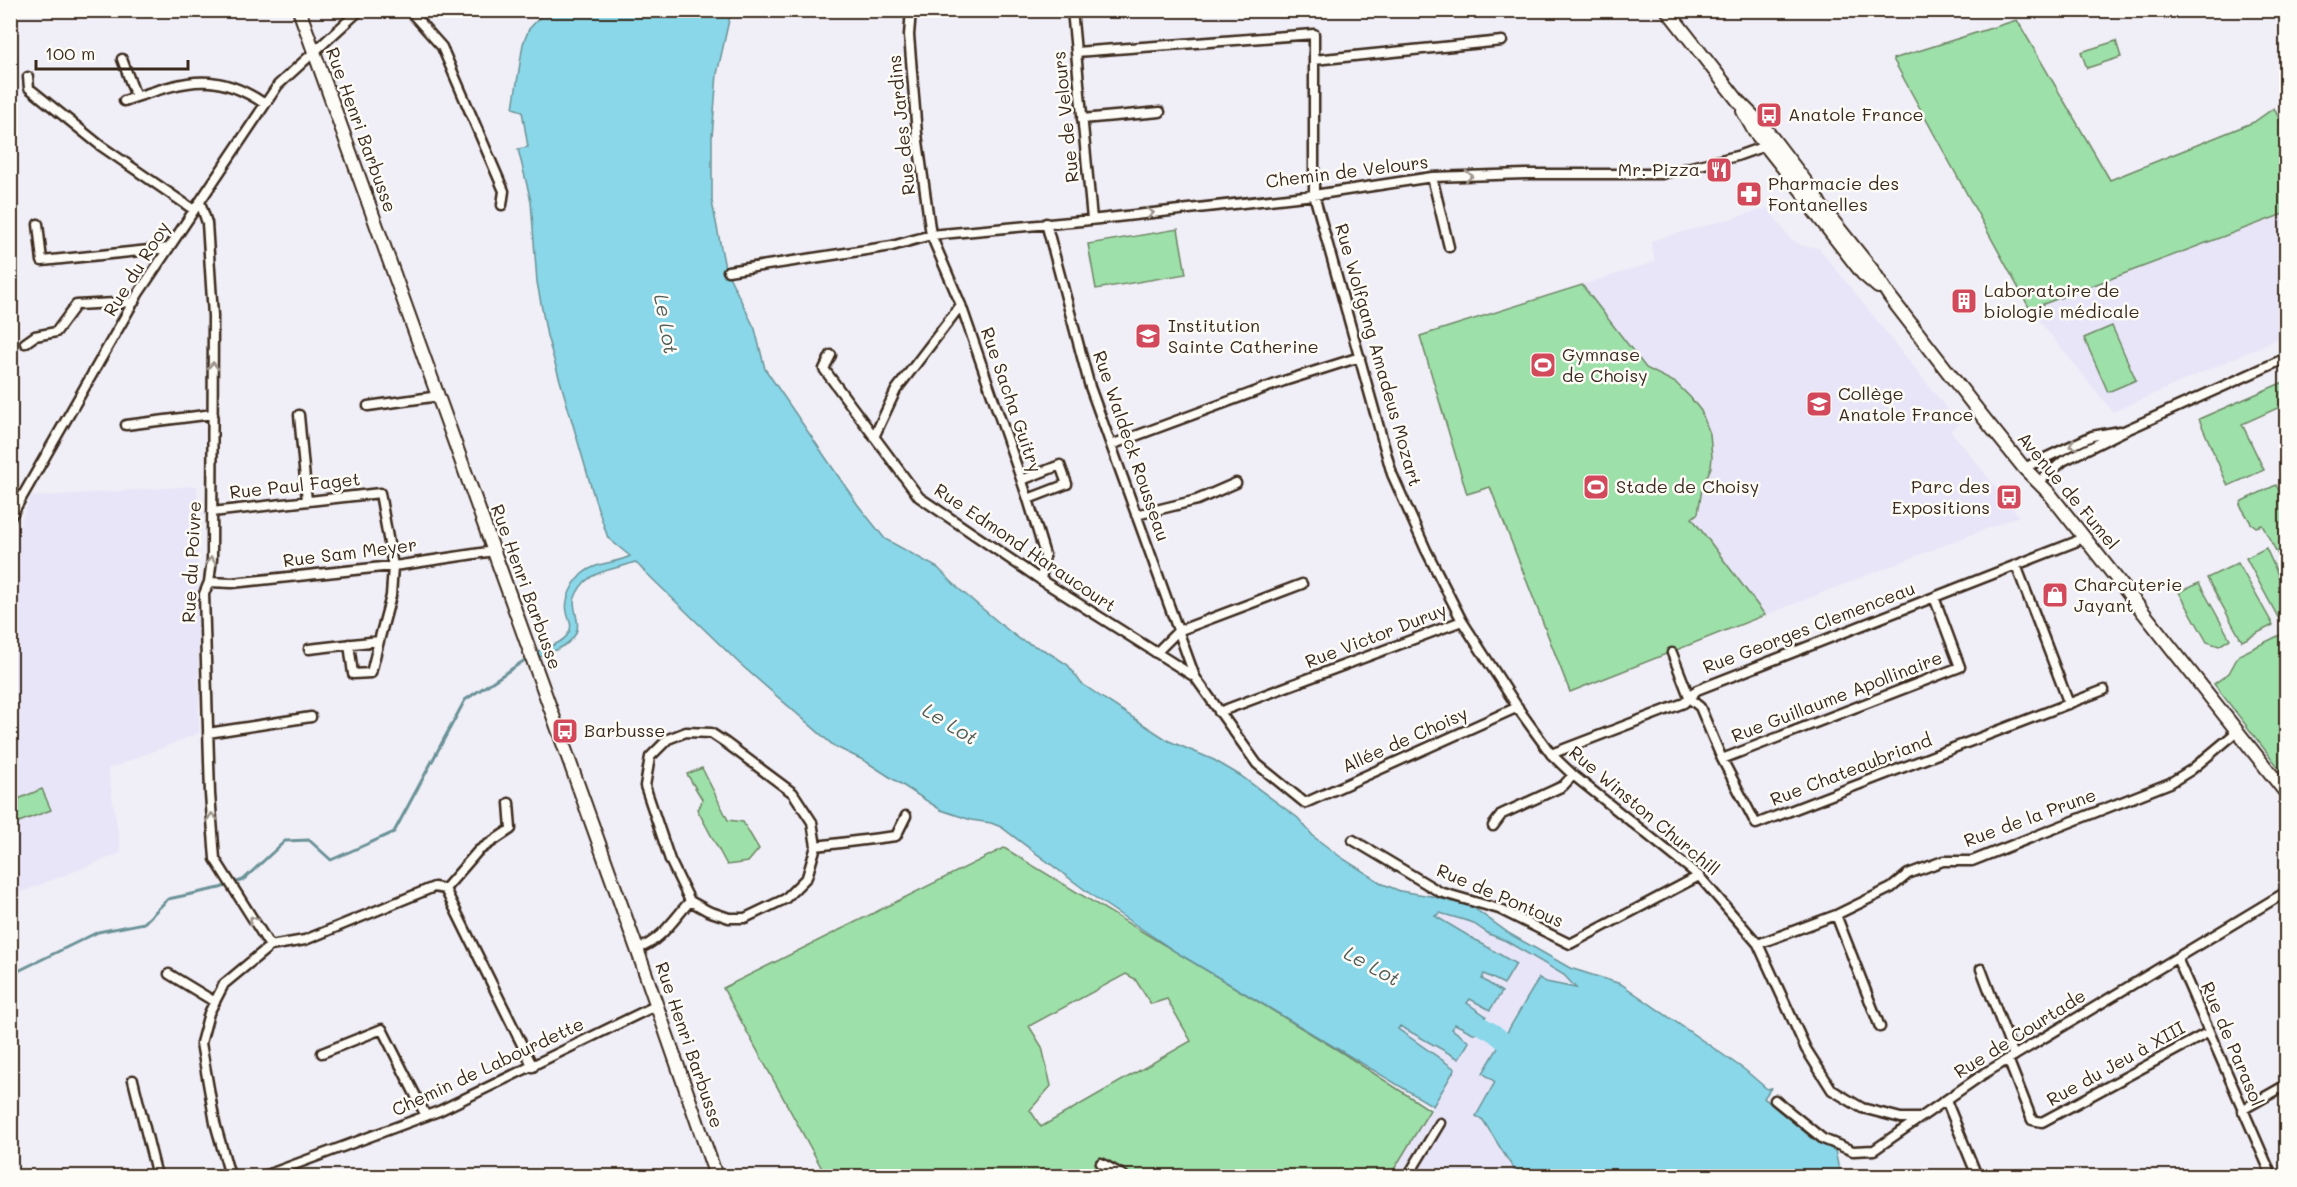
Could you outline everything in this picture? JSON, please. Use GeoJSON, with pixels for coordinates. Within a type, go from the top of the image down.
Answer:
{"type":"FeatureCollection","features":[{"type":"Feature","properties":{"kind":"main road","name":"Rue Henri Barbusse"},"geometry":{"type":"LineString","coordinates":[[299,10],[637,949],[716,1176]]}},
{"type":"Feature","properties":{"kind":"main road","name":"Avenue de Fumel"},"geometry":{"type":"LineString","coordinates":[[1667,10],[1739,102],[1764,127],[1770,143],[1812,190],[1821,206],[1873,271],[1890,297],[2024,468],[2083,536],[2286,793]]}},
{"type":"Feature","properties":{"kind":"street","name":"Rue du Rooy"},"geometry":{"type":"LineString","coordinates":[[10,518],[134,302],[278,85],[360,10]]}},
{"type":"Feature","properties":{"kind":"street"},"geometry":{"type":"LineString","coordinates":[[410,10],[442,47],[504,192],[502,205]]}},
{"type":"Feature","properties":{"kind":"street","name":"Rue des Jardins"},"geometry":{"type":"LineString","coordinates":[[912,10],[909,35],[917,134],[931,235]]}},
{"type":"Feature","properties":{"kind":"street","name":"Rue de Velours"},"geometry":{"type":"LineString","coordinates":[[1072,10],[1092,219]]}},
{"type":"Feature","properties":{"kind":"street","name":"Rue Wolfgang Amadeus Mozart"},"geometry":{"type":"LineString","coordinates":[[1076,52],[1314,34],[1314,195],[1392,474],[1462,621]]}},
{"type":"Feature","properties":{"kind":"street"},"geometry":{"type":"LineString","coordinates":[[1314,60],[1502,41]]}},
{"type":"Feature","properties":{"kind":"street"},"geometry":{"type":"LineString","coordinates":[[122,59],[136,97]]}},
{"type":"Feature","properties":{"kind":"street"},"geometry":{"type":"LineString","coordinates":[[28,77],[29,88],[101,146],[194,210]]}},
{"type":"Feature","properties":{"kind":"street"},"geometry":{"type":"LineString","coordinates":[[124,101],[180,83],[213,81],[246,91],[265,104]]}},
{"type":"Feature","properties":{"kind":"street"},"geometry":{"type":"LineString","coordinates":[[1083,119],[1160,112]]}},
{"type":"Feature","properties":{"kind":"street","name":"Chemin de Velours"},"geometry":{"type":"LineString","coordinates":[[728,271],[892,246],[931,235],[1314,195],[1432,177],[1662,174],[1737,156],[1770,143]]}},
{"type":"Feature","properties":{"kind":"street"},"geometry":{"type":"LineString","coordinates":[[1432,177],[1449,247]]}},
{"type":"Feature","properties":{"kind":"street","name":"Rue du Poivre"},"geometry":{"type":"LineString","coordinates":[[200,202],[207,223],[213,316],[212,559],[209,582],[204,594],[215,859],[270,946]]}},
{"type":"Feature","properties":{"kind":"street"},"geometry":{"type":"LineString","coordinates":[[38,224],[42,261],[169,248]]}},
{"type":"Feature","properties":{"kind":"street","name":"Rue Waldeck Rousseau"},"geometry":{"type":"LineString","coordinates":[[1046,224],[1090,387],[1195,677]]}},
{"type":"Feature","properties":{"kind":"street","name":"Rue Sacha Guitry"},"geometry":{"type":"LineString","coordinates":[[931,235],[961,305],[1022,480],[1045,555],[1041,580]]}},
{"type":"Feature","properties":{"kind":"street"},"geometry":{"type":"LineString","coordinates":[[25,343],[36,336],[56,332],[76,305],[134,302]]}},
{"type":"Feature","properties":{"kind":"street"},"geometry":{"type":"LineString","coordinates":[[874,437],[896,390],[961,305]]}},
{"type":"Feature","properties":{"kind":"street","name":"Rue Edmond Haraucourt"},"geometry":{"type":"LineString","coordinates":[[831,355],[824,369],[919,497],[1041,580],[1195,677],[1219,712]]}},
{"type":"Feature","properties":{"kind":"street"},"geometry":{"type":"LineString","coordinates":[[1111,445],[1284,381],[1360,357]]}},
{"type":"Feature","properties":{"kind":"street"},"geometry":{"type":"LineString","coordinates":[[2038,482],[2063,461],[2124,430],[2286,358]]}},
{"type":"Feature","properties":{"kind":"street"},"geometry":{"type":"LineString","coordinates":[[368,405],[439,396]]}},
{"type":"Feature","properties":{"kind":"street"},"geometry":{"type":"LineString","coordinates":[[126,425],[213,414]]}},
{"type":"Feature","properties":{"kind":"street"},"geometry":{"type":"LineString","coordinates":[[299,415],[307,501]]}},
{"type":"Feature","properties":{"kind":"street"},"geometry":{"type":"LineString","coordinates":[[2024,468],[2092,436],[2124,430]]}},
{"type":"Feature","properties":{"kind":"street"},"geometry":{"type":"LineString","coordinates":[[1022,480],[1060,465],[1066,484],[1028,499]]}},
{"type":"Feature","properties":{"kind":"street"},"geometry":{"type":"LineString","coordinates":[[1136,515],[1197,500],[1236,483]]}},
{"type":"Feature","properties":{"kind":"street","name":"Rue Paul Faget"},"geometry":{"type":"LineString","coordinates":[[212,512],[380,493],[393,566]]}},
{"type":"Feature","properties":{"kind":"street","name":"Rue Georges Clemenceau"},"geometry":{"type":"LineString","coordinates":[[1551,754],[1684,704],[1697,690],[2075,542],[2083,536]]}},
{"type":"Feature","properties":{"kind":"street","name":"Rue Sam Meyer"},"geometry":{"type":"LineString","coordinates":[[209,582],[232,583],[393,566],[494,551]]}},
{"type":"Feature","properties":{"kind":"street"},"geometry":{"type":"LineString","coordinates":[[2016,564],[2069,704]]}},
{"type":"Feature","properties":{"kind":"street"},"geometry":{"type":"LineString","coordinates":[[349,644],[353,674],[371,673],[391,596],[393,566]]}},
{"type":"Feature","properties":{"kind":"street"},"geometry":{"type":"LineString","coordinates":[[1156,653],[1178,631],[1302,584]]}},
{"type":"Feature","properties":{"kind":"street","name":"Rue Guillaume Apollinaire"},"geometry":{"type":"LineString","coordinates":[[1722,759],[1960,667],[1934,597]]}},
{"type":"Feature","properties":{"kind":"street","name":"Rue Victor Duruy"},"geometry":{"type":"LineString","coordinates":[[1219,712],[1462,621],[1551,754]]}},
{"type":"Feature","properties":{"kind":"street"},"geometry":{"type":"LineString","coordinates":[[309,649],[379,641]]}},
{"type":"Feature","properties":{"kind":"street","name":"Rue Chateaubriand"},"geometry":{"type":"LineString","coordinates":[[1672,653],[1690,699],[1700,707],[1722,759],[1756,824],[2104,690]]}},
{"type":"Feature","properties":{"kind":"street","name":"Allée de Choisy"},"geometry":{"type":"LineString","coordinates":[[1219,712],[1257,765],[1305,803],[1518,707]]}},
{"type":"Feature","properties":{"kind":"street"},"geometry":{"type":"LineString","coordinates":[[208,733],[312,717]]}},
{"type":"Feature","properties":{"kind":"street","name":"Rue de la Prune"},"geometry":{"type":"LineString","coordinates":[[1758,944],[1836,915],[1891,888],[1908,874],[1943,861],[1972,861],[2170,783],[2192,770],[2238,731]]}},
{"type":"Feature","properties":{"kind":"street"},"geometry":{"type":"LineString","coordinates":[[686,732],[711,733],[793,793],[812,822],[816,846],[807,877],[785,899],[755,914],[745,918],[729,918],[708,911],[690,901],[670,860],[645,786],[650,758],[668,739],[686,732]]}},
{"type":"Feature","properties":{"kind":"street","name":"Rue Winston Churchill"},"geometry":{"type":"LineString","coordinates":[[1551,754],[1699,876],[1758,944],[1806,1049],[1832,1090],[1862,1108],[1901,1118],[1920,1118]]}},
{"type":"Feature","properties":{"kind":"street"},"geometry":{"type":"LineString","coordinates":[[1493,826],[1502,814],[1563,786],[1574,775]]}},
{"type":"Feature","properties":{"kind":"street"},"geometry":{"type":"LineString","coordinates":[[445,889],[478,851],[512,829],[509,803]]}},
{"type":"Feature","properties":{"kind":"street"},"geometry":{"type":"LineString","coordinates":[[816,846],[896,836],[906,816]]}},
{"type":"Feature","properties":{"kind":"street","name":"Rue de Pontous"},"geometry":{"type":"LineString","coordinates":[[1353,840],[1440,892],[1498,909],[1569,944],[1699,876]]}},
{"type":"Feature","properties":{"kind":"street"},"geometry":{"type":"LineString","coordinates":[[230,1176],[215,1123],[201,1043],[209,1013],[224,984],[270,946],[305,940],[434,887],[445,889]]}},
{"type":"Feature","properties":{"kind":"street"},"geometry":{"type":"LineString","coordinates":[[445,889],[533,1067]]}},
{"type":"Feature","properties":{"kind":"street","name":"Rue de Courtade"},"geometry":{"type":"LineString","coordinates":[[1775,1100],[1822,1139],[1853,1152],[1874,1150],[2011,1058],[2286,892]]}},
{"type":"Feature","properties":{"kind":"street"},"geometry":{"type":"LineString","coordinates":[[637,949],[651,943],[662,934],[690,901]]}},
{"type":"Feature","properties":{"kind":"street"},"geometry":{"type":"LineString","coordinates":[[1836,915],[1880,1027]]}},
{"type":"Feature","properties":{"kind":"street","name":"Rue de Parasol"},"geometry":{"type":"LineString","coordinates":[[2176,958],[2270,1176]]}},
{"type":"Feature","properties":{"kind":"street"},"geometry":{"type":"LineString","coordinates":[[1981,969],[2011,1058]]}},
{"type":"Feature","properties":{"kind":"street"},"geometry":{"type":"LineString","coordinates":[[169,974],[215,1002]]}},
{"type":"Feature","properties":{"kind":"street","name":"Chemin de Labourdette"},"geometry":{"type":"LineString","coordinates":[[264,1176],[426,1116],[533,1067],[656,1006]]}},
{"type":"Feature","properties":{"kind":"street"},"geometry":{"type":"LineString","coordinates":[[322,1053],[382,1029],[426,1116]]}},
{"type":"Feature","properties":{"kind":"street","name":"Rue du Jeu à XIII"},"geometry":{"type":"LineString","coordinates":[[2011,1058],[2032,1120],[2042,1122],[2209,1032]]}},
{"type":"Feature","properties":{"kind":"street"},"geometry":{"type":"LineString","coordinates":[[133,1080],[157,1176]]}},
{"type":"Feature","properties":{"kind":"street"},"geometry":{"type":"LineString","coordinates":[[2242,1110],[2286,1085]]}},
{"type":"Feature","properties":{"kind":"street"},"geometry":{"type":"LineString","coordinates":[[1946,1100],[1977,1176]]}},
{"type":"Feature","properties":{"kind":"street"},"geometry":{"type":"LineString","coordinates":[[1408,1176],[1440,1123]]}},
{"type":"Feature","properties":{"kind":"street"},"geometry":{"type":"LineString","coordinates":[[1101,1163],[1124,1176]]}},
{"type":"Feature","properties":{"kind":"shaded area","name":"Collège Anatole France"},"geometry":{"type":"Polygon","coordinates":[[[1768,208],[1790,239],[1803,246],[1819,248],[1959,424],[1950,430],[2019,516],[1765,615],[1691,518],[1698,512],[1702,489],[1711,467],[1710,434],[1676,383],[1646,368],[1582,285],[1655,262],[1651,241],[1768,208]]]}},
{"type":"Feature","properties":{"kind":"shaded area"},"geometry":{"type":"Polygon","coordinates":[[[2286,214],[2286,335],[2113,412],[2030,309],[2286,214]]]}},
{"type":"Feature","properties":{"kind":"shaded area"},"geometry":{"type":"Polygon","coordinates":[[[197,486],[199,733],[108,769],[121,853],[11,896],[10,550],[31,497],[197,486]]]}},
{"type":"Feature","properties":{"kind":"shaded area"},"geometry":{"type":"Polygon","coordinates":[[[1440,913],[1471,922],[1489,934],[1506,941],[1564,975],[1577,989],[1545,982],[1539,978],[1483,1073],[1496,1082],[1476,1116],[1483,1120],[1518,1176],[1390,1176],[1455,1069],[1398,1029],[1400,1026],[1469,1042],[1452,1029],[1455,1024],[1486,1016],[1467,1003],[1470,999],[1501,992],[1482,979],[1485,973],[1434,916],[1440,913]]]}},
{"type":"Feature","properties":{"kind":"green space"},"geometry":{"type":"Polygon","coordinates":[[[2017,20],[2110,180],[2254,122],[2274,108],[2286,134],[2286,213],[2030,309],[1893,59],[2017,20]]]}},
{"type":"Feature","properties":{"kind":"green space"},"geometry":{"type":"Polygon","coordinates":[[[2116,41],[2121,57],[2087,68],[2081,52],[2116,41]]]}},
{"type":"Feature","properties":{"kind":"green space"},"geometry":{"type":"Polygon","coordinates":[[[1178,229],[1186,274],[1096,289],[1088,244],[1178,229]]]}},
{"type":"Feature","properties":{"kind":"green space","name":"Stade de Choisy"},"geometry":{"type":"Polygon","coordinates":[[[1582,285],[1646,368],[1676,383],[1701,411],[1710,434],[1712,457],[1711,467],[1702,489],[1698,513],[1692,518],[1765,615],[1570,692],[1490,487],[1467,494],[1420,336],[1582,285]]]}},
{"type":"Feature","properties":{"kind":"green space"},"geometry":{"type":"Polygon","coordinates":[[[2112,326],[2136,380],[2108,392],[2084,338],[2112,326]]]}},
{"type":"Feature","properties":{"kind":"green space"},"geometry":{"type":"Polygon","coordinates":[[[2286,381],[2286,399],[2280,407],[2242,424],[2264,470],[2228,486],[2199,419],[2286,381]]]}},
{"type":"Feature","properties":{"kind":"green space"},"geometry":{"type":"Polygon","coordinates":[[[2276,485],[2286,505],[2286,561],[2281,560],[2262,525],[2256,527],[2251,523],[2240,505],[2242,501],[2276,485]]]}},
{"type":"Feature","properties":{"kind":"green space"},"geometry":{"type":"Polygon","coordinates":[[[2266,548],[2286,593],[2286,618],[2280,621],[2246,558],[2266,548]]]}},
{"type":"Feature","properties":{"kind":"green space"},"geometry":{"type":"Polygon","coordinates":[[[2238,563],[2273,625],[2242,641],[2207,578],[2238,563]]]}},
{"type":"Feature","properties":{"kind":"green space"},"geometry":{"type":"Polygon","coordinates":[[[2199,583],[2230,639],[2219,646],[2207,642],[2179,592],[2199,583]]]}},
{"type":"Feature","properties":{"kind":"green space"},"geometry":{"type":"Polygon","coordinates":[[[2286,632],[2286,777],[2214,684],[2229,673],[2239,655],[2286,632]]]}},
{"type":"Feature","properties":{"kind":"green space"},"geometry":{"type":"Polygon","coordinates":[[[702,768],[728,820],[743,822],[759,849],[748,862],[727,865],[697,809],[702,799],[687,774],[702,768]]]}},
{"type":"Feature","properties":{"kind":"green space"},"geometry":{"type":"Polygon","coordinates":[[[42,789],[51,810],[16,823],[17,816],[11,802],[42,789]]]}},
{"type":"Feature","properties":{"kind":"green space"},"geometry":{"type":"Polygon","coordinates":[[[1004,848],[1341,1052],[1430,1110],[1390,1176],[826,1176],[723,988],[1004,848]],[[1126,974],[1029,1026],[1042,1047],[1051,1086],[1030,1110],[1041,1127],[1191,1041],[1167,999],[1151,1004],[1135,979],[1126,974]]]}},
{"type":"Feature","properties":{"kind":"water"},"geometry":{"type":"Polygon","coordinates":[[[546,11],[731,11],[717,74],[712,137],[712,202],[725,268],[755,329],[765,369],[858,505],[885,539],[938,568],[1009,631],[1021,640],[1046,651],[1068,665],[1081,683],[1104,699],[1169,741],[1214,760],[1241,776],[1298,818],[1314,837],[1383,884],[1400,891],[1471,906],[1510,934],[1570,968],[1621,984],[1745,1070],[1767,1089],[1771,1088],[1764,1098],[1812,1138],[1835,1150],[1843,1176],[1518,1176],[1483,1120],[1476,1116],[1495,1082],[1483,1073],[1539,978],[1546,982],[1576,988],[1564,975],[1471,922],[1440,913],[1435,916],[1516,964],[1504,984],[1484,974],[1482,979],[1502,992],[1490,1010],[1470,999],[1467,1003],[1486,1016],[1475,1034],[1455,1024],[1452,1029],[1469,1042],[1459,1059],[1400,1026],[1398,1029],[1455,1069],[1433,1106],[1176,952],[1097,899],[1001,827],[941,810],[865,761],[834,746],[740,664],[635,562],[599,573],[585,582],[574,600],[577,620],[575,635],[565,645],[538,658],[535,652],[558,643],[570,631],[567,602],[570,592],[582,574],[593,567],[630,556],[608,538],[595,500],[547,336],[537,282],[531,201],[518,149],[528,147],[522,111],[513,108],[523,44],[529,29],[546,11]]]}},
{"type":"Feature","properties":{"kind":"waterway"},"geometry":{"type":"LineString","coordinates":[[10,975],[98,932],[144,923],[168,899],[220,888],[243,880],[285,841],[309,840],[331,860],[394,832],[465,700],[528,658]]}},
{"type":"Feature","properties":{"kind":"waterway","name":"Le Lot"},"geometry":{"type":"LineString","coordinates":[[1459,1013],[1494,1033],[1520,1055]]}},
{"type":"Feature","properties":{"kind":"place","name":"Anatole France"},"geometry":{"type":"Point","coordinates":[1769,115]}},
{"type":"Feature","properties":{"kind":"place","name":"Mr. Pizza"},"geometry":{"type":"Point","coordinates":[1719,170]}},
{"type":"Feature","properties":{"kind":"place","name":"Pharmacie des Fontanelles"},"geometry":{"type":"Point","coordinates":[1749,194]}},
{"type":"Feature","properties":{"kind":"place","name":"Laboratoire de biologie médicale"},"geometry":{"type":"Point","coordinates":[1964,301]}},
{"type":"Feature","properties":{"kind":"place","name":"Institution Sainte Catherine"},"geometry":{"type":"Point","coordinates":[1148,336]}},
{"type":"Feature","properties":{"kind":"place","name":"Gymnase de Choisy"},"geometry":{"type":"Point","coordinates":[1543,365]}},
{"type":"Feature","properties":{"kind":"place","name":"Collège Anatole France"},"geometry":{"type":"Point","coordinates":[1819,404]}},
{"type":"Feature","properties":{"kind":"place","name":"Stade de Choisy"},"geometry":{"type":"Point","coordinates":[1596,487]}},
{"type":"Feature","properties":{"kind":"place","name":"Parc des Expositions"},"geometry":{"type":"Point","coordinates":[2009,497]}},
{"type":"Feature","properties":{"kind":"place","name":"Charcuterie Jayant"},"geometry":{"type":"Point","coordinates":[2055,595]}},
{"type":"Feature","properties":{"kind":"place","name":"Barbusse"},"geometry":{"type":"Point","coordinates":[565,731]}}]}
